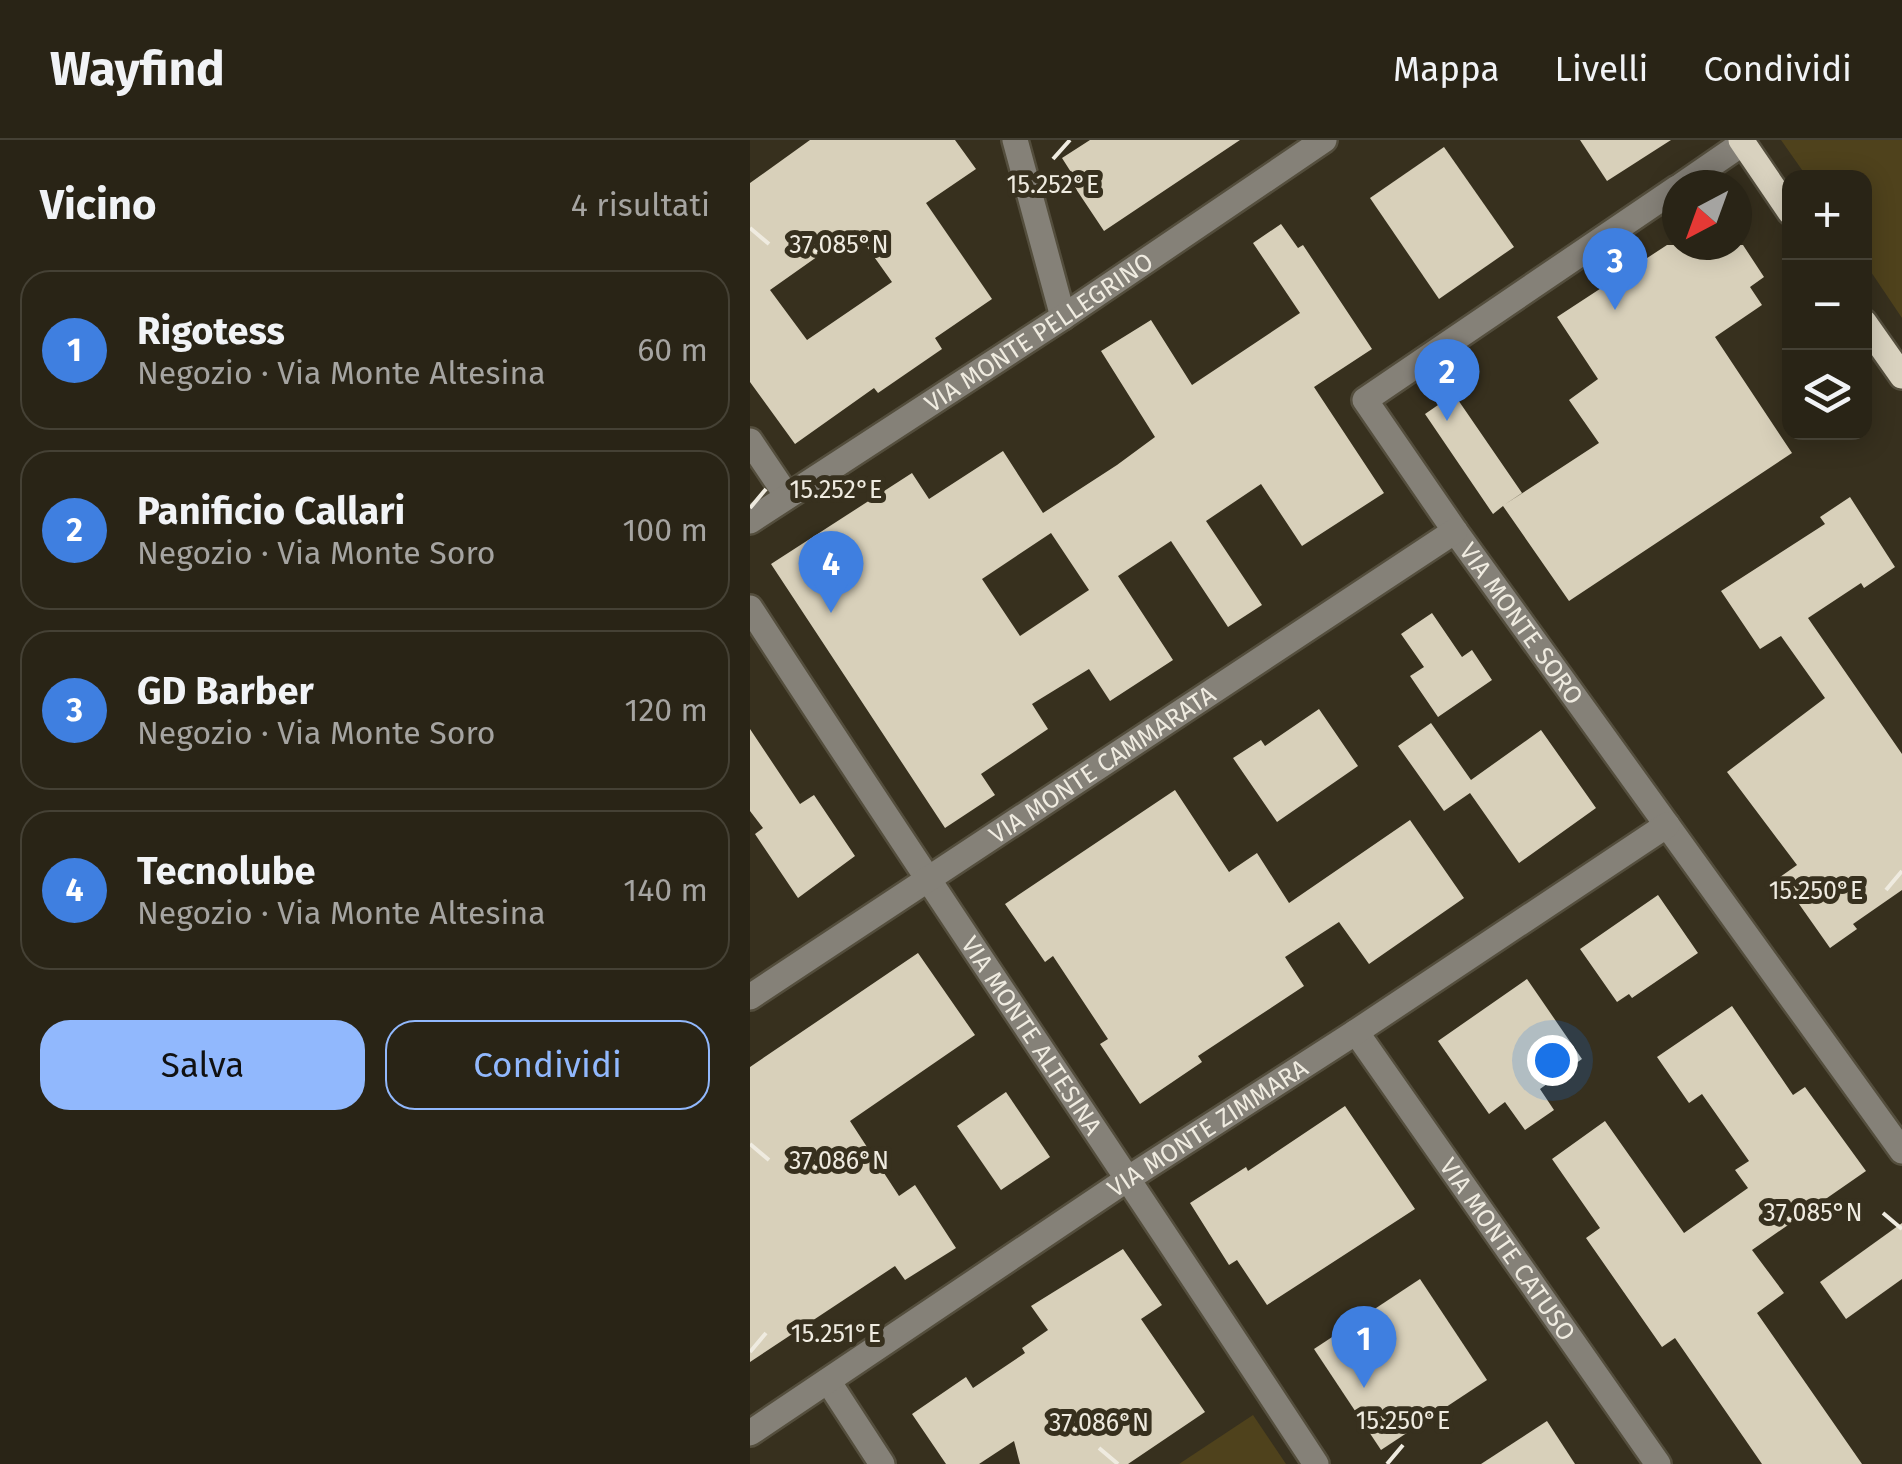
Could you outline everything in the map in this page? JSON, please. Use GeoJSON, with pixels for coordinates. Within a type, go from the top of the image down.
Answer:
{"type":"FeatureCollection","features":[{"type":"Feature","properties":{"kind":"main road"},"geometry":{"type":"LineString","coordinates":[[1742,142],[1782,200]]}},
{"type":"Feature","properties":{"kind":"main road"},"geometry":{"type":"LineString","coordinates":[[1872,333],[1902,376]]}},
{"type":"Feature","properties":{"kind":"street"},"geometry":{"type":"LineString","coordinates":[[1015,140],[1063,316]]}},
{"type":"Feature","properties":{"kind":"street","name":"VIA MONTE PELLEGRINO"},"geometry":{"type":"LineString","coordinates":[[750,521],[1324,140]]}},
{"type":"Feature","properties":{"kind":"street","name":"VIA MONTE SORO"},"geometry":{"type":"LineString","coordinates":[[1702,170],[1742,142]]}},
{"type":"Feature","properties":{"kind":"street","name":"VIA MONTE SORO"},"geometry":{"type":"LineString","coordinates":[[1662,198],[1365,400],[1902,1151]]}},
{"type":"Feature","properties":{"kind":"street"},"geometry":{"type":"LineString","coordinates":[[750,441],[787,496]]}},
{"type":"Feature","properties":{"kind":"street","name":"VIA MONTE CAMMARATA"},"geometry":{"type":"LineString","coordinates":[[750,997],[1455,530]]}},
{"type":"Feature","properties":{"kind":"street","name":"VIA MONTE ALTESINA"},"geometry":{"type":"LineString","coordinates":[[750,608],[926,880],[1129,1178],[1316,1464]]}},
{"type":"Feature","properties":{"kind":"street","name":"VIA MONTE ZIMMARA"},"geometry":{"type":"LineString","coordinates":[[750,1433],[1129,1178],[1668,826]]}},
{"type":"Feature","properties":{"kind":"street","name":"VIA MONTE CATUSO"},"geometry":{"type":"LineString","coordinates":[[1356,1032],[1658,1464]]}},
{"type":"Feature","properties":{"kind":"street"},"geometry":{"type":"LineString","coordinates":[[828,1381],[882,1464]]}},
{"type":"Feature","properties":{"kind":"shaded area"},"geometry":{"type":"Polygon","coordinates":[[[1781,140],[1902,140],[1902,318],[1872,273],[1872,170],[1802,170],[1781,140]]]}},
{"type":"Feature","properties":{"kind":"shaded area"},"geometry":{"type":"Polygon","coordinates":[[[1253,1415],[1286,1464],[1179,1464],[1253,1415]]]}},
{"type":"Feature","properties":{"kind":"building"},"geometry":{"type":"Polygon","coordinates":[[[810,140],[955,140],[976,169],[926,203],[992,299],[935,338],[942,349],[878,393],[874,388],[795,444],[750,382],[750,183],[810,140]],[[855,230],[770,290],[807,340],[892,282],[855,230]]]}},
{"type":"Feature","properties":{"kind":"building"},"geometry":{"type":"Polygon","coordinates":[[[1090,140],[1240,140],[1104,231],[1072,183],[1076,180],[1062,158],[1090,140]]]}},
{"type":"Feature","properties":{"kind":"building"},"geometry":{"type":"Polygon","coordinates":[[[1580,140],[1671,140],[1607,181],[1580,140]]]}},
{"type":"Feature","properties":{"kind":"building"},"geometry":{"type":"Polygon","coordinates":[[[1444,147],[1514,247],[1439,299],[1370,198],[1444,147]]]}},
{"type":"Feature","properties":{"kind":"building"},"geometry":{"type":"Polygon","coordinates":[[[1281,224],[1298,248],[1303,245],[1372,349],[1314,387],[1384,493],[1302,546],[1261,484],[1206,521],[1262,605],[1228,627],[1171,541],[1118,576],[1173,660],[1110,701],[1089,669],[1032,704],[1048,729],[981,774],[995,795],[945,828],[771,564],[912,473],[929,499],[1003,451],[1043,513],[1117,465],[1155,437],[1101,351],[1151,320],[1192,385],[1300,313],[1253,243],[1281,224]],[[1051,533],[982,579],[1020,636],[1089,590],[1051,533]]]}},
{"type":"Feature","properties":{"kind":"building"},"geometry":{"type":"Polygon","coordinates":[[[1662,248],[1662,260],[1752,259],[1764,277],[1750,287],[1762,305],[1715,337],[1792,453],[1569,601],[1503,506],[1493,514],[1425,414],[1454,394],[1522,493],[1504,505],[1599,443],[1569,400],[1598,379],[1557,317],[1662,248]]]}},
{"type":"Feature","properties":{"kind":"building"},"geometry":{"type":"Polygon","coordinates":[[[1850,497],[1895,567],[1864,588],[1861,583],[1808,618],[1902,754],[1902,890],[1853,924],[1857,929],[1830,948],[1780,877],[1797,865],[1727,772],[1825,698],[1781,636],[1760,649],[1721,591],[1825,524],[1820,517],[1850,497]]]}},
{"type":"Feature","properties":{"kind":"building"},"geometry":{"type":"Polygon","coordinates":[[[1432,613],[1462,657],[1472,650],[1492,680],[1438,717],[1410,676],[1424,667],[1401,634],[1432,613]]]}},
{"type":"Feature","properties":{"kind":"building"},"geometry":{"type":"Polygon","coordinates":[[[1319,709],[1358,766],[1277,822],[1233,758],[1261,740],[1265,746],[1319,709]]]}},
{"type":"Feature","properties":{"kind":"building"},"geometry":{"type":"Polygon","coordinates":[[[1431,723],[1471,780],[1541,730],[1596,808],[1519,863],[1470,793],[1444,811],[1398,746],[1431,723]]]}},
{"type":"Feature","properties":{"kind":"building"},"geometry":{"type":"Polygon","coordinates":[[[750,729],[800,804],[814,795],[855,856],[798,898],[755,834],[763,828],[750,811],[750,729]]]}},
{"type":"Feature","properties":{"kind":"building"},"geometry":{"type":"Polygon","coordinates":[[[1175,790],[1229,872],[1257,853],[1289,903],[1410,820],[1464,898],[1369,964],[1339,922],[1285,957],[1304,986],[1198,1056],[1202,1062],[1140,1104],[1100,1044],[1108,1039],[1053,956],[1045,962],[1005,904],[1175,790]]]}},
{"type":"Feature","properties":{"kind":"building"},"geometry":{"type":"Polygon","coordinates":[[[1658,895],[1698,953],[1632,998],[1629,994],[1617,1002],[1580,949],[1658,895]]]}},
{"type":"Feature","properties":{"kind":"building"},"geometry":{"type":"Polygon","coordinates":[[[918,953],[975,1035],[850,1121],[899,1196],[915,1185],[956,1248],[905,1280],[895,1266],[750,1362],[750,1067],[918,953]]]}},
{"type":"Feature","properties":{"kind":"building"},"geometry":{"type":"Polygon","coordinates":[[[1527,979],[1582,1059],[1540,1089],[1554,1110],[1525,1130],[1505,1102],[1489,1114],[1438,1041],[1527,979]]]}},
{"type":"Feature","properties":{"kind":"building"},"geometry":{"type":"Polygon","coordinates":[[[1732,1006],[1793,1095],[1805,1087],[1866,1171],[1752,1250],[1784,1293],[1757,1313],[1862,1464],[1762,1464],[1675,1338],[1662,1347],[1586,1238],[1600,1228],[1552,1159],[1605,1121],[1684,1233],[1748,1188],[1735,1170],[1749,1161],[1702,1094],[1689,1103],[1657,1057],[1732,1006]]]}},
{"type":"Feature","properties":{"kind":"building"},"geometry":{"type":"Polygon","coordinates":[[[1006,1092],[1050,1157],[1001,1190],[957,1126],[1006,1092]]]}},
{"type":"Feature","properties":{"kind":"building"},"geometry":{"type":"Polygon","coordinates":[[[1345,1106],[1415,1209],[1267,1305],[1237,1260],[1229,1265],[1190,1203],[1246,1167],[1248,1171],[1345,1106]]]}},
{"type":"Feature","properties":{"kind":"building"},"geometry":{"type":"Polygon","coordinates":[[[1902,1223],[1902,1279],[1846,1319],[1820,1282],[1902,1223]]]}},
{"type":"Feature","properties":{"kind":"building"},"geometry":{"type":"Polygon","coordinates":[[[1123,1249],[1162,1305],[1141,1319],[1205,1412],[1128,1464],[1020,1464],[1014,1441],[979,1464],[946,1464],[912,1414],[966,1377],[973,1388],[1025,1353],[1022,1348],[1048,1330],[1031,1306],[1123,1249]]]}},
{"type":"Feature","properties":{"kind":"building"},"geometry":{"type":"Polygon","coordinates":[[[1420,1279],[1487,1380],[1381,1450],[1314,1349],[1420,1279]]]}},
{"type":"Feature","properties":{"kind":"building"},"geometry":{"type":"Polygon","coordinates":[[[1547,1421],[1575,1464],[1481,1464],[1547,1421]]]}},
{"type":"Feature","properties":{"kind":"place","name":"GD Barber"},"geometry":{"type":"Point","coordinates":[1615,310]}},
{"type":"Feature","properties":{"kind":"place","name":"Panificio Callari"},"geometry":{"type":"Point","coordinates":[1447,421]}},
{"type":"Feature","properties":{"kind":"place","name":"Tecnolube"},"geometry":{"type":"Point","coordinates":[831,613]}},
{"type":"Feature","properties":{"kind":"place","name":"Rigotess"},"geometry":{"type":"Point","coordinates":[1364,1388]}}]}
